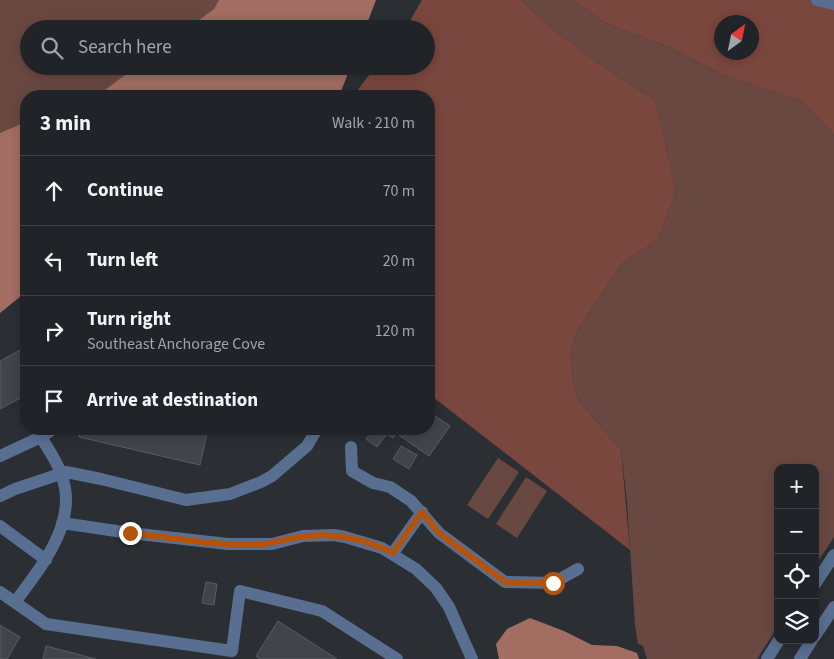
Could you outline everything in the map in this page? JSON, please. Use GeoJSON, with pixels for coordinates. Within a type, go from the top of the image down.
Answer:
{"type":"FeatureCollection","features":[{"type":"Feature","properties":{"kind":"street"},"geometry":{"type":"LineString","coordinates":[[817,0],[834,4]]}},
{"type":"Feature","properties":{"kind":"street"},"geometry":{"type":"LineString","coordinates":[[0,456],[44,435]]}},
{"type":"Feature","properties":{"kind":"street"},"geometry":{"type":"LineString","coordinates":[[0,496],[66,472],[186,500],[230,494],[272,476],[307,446],[313,435]]}},
{"type":"Feature","properties":{"kind":"street"},"geometry":{"type":"LineString","coordinates":[[15,602],[46,560],[65,517],[65,489],[61,474],[41,437]]}},
{"type":"Feature","properties":{"kind":"street"},"geometry":{"type":"LineString","coordinates":[[351,447],[352,471],[373,483],[390,487],[411,501],[439,533],[505,582],[553,583],[578,569]]}},
{"type":"Feature","properties":{"kind":"street"},"geometry":{"type":"LineString","coordinates":[[393,553],[422,512]]}},
{"type":"Feature","properties":{"kind":"street"},"geometry":{"type":"LineString","coordinates":[[62,523],[228,544],[272,544],[303,536],[334,536],[345,537],[382,548],[393,553],[416,569],[436,588],[449,607],[472,659]]}},
{"type":"Feature","properties":{"kind":"street"},"geometry":{"type":"LineString","coordinates":[[0,526],[46,560]]}},
{"type":"Feature","properties":{"kind":"street"},"geometry":{"type":"LineString","coordinates":[[819,578],[834,555]]}},
{"type":"Feature","properties":{"kind":"street"},"geometry":{"type":"LineString","coordinates":[[0,592],[46,624],[232,651],[240,591],[322,611],[397,659]]}},
{"type":"Feature","properties":{"kind":"street"},"geometry":{"type":"LineString","coordinates":[[819,630],[834,607]]}},
{"type":"Feature","properties":{"kind":"street"},"geometry":{"type":"LineString","coordinates":[[767,659],[776,644]]}},
{"type":"Feature","properties":{"kind":"street"},"geometry":{"type":"LineString","coordinates":[[800,659],[809,644]]}},
{"type":"Feature","properties":{"kind":"shaded area"},"geometry":{"type":"Polygon","coordinates":[[[0,0],[294,0],[279,20],[20,20],[20,75],[230,75],[211,90],[20,90],[20,185],[0,194],[0,0]]]}},
{"type":"Feature","properties":{"kind":"shaded area"},"geometry":{"type":"Polygon","coordinates":[[[219,0],[376,0],[368,20],[199,20],[214,9],[219,0]]]}},
{"type":"Feature","properties":{"kind":"shaded area"},"geometry":{"type":"Polygon","coordinates":[[[422,0],[521,0],[556,32],[601,65],[655,100],[676,191],[659,239],[622,263],[578,330],[571,351],[573,382],[579,401],[621,450],[630,550],[435,399],[435,90],[358,90],[369,75],[435,75],[435,20],[410,20],[422,0]]]}},
{"type":"Feature","properties":{"kind":"shaded area"},"geometry":{"type":"Polygon","coordinates":[[[521,0],[574,0],[603,22],[671,48],[723,75],[802,101],[834,135],[834,537],[819,560],[819,464],[774,464],[774,632],[757,659],[647,659],[643,646],[638,644],[621,450],[579,401],[573,382],[571,351],[578,330],[622,263],[659,239],[676,191],[655,100],[601,65],[556,32],[521,0]]]}},
{"type":"Feature","properties":{"kind":"shaded area"},"geometry":{"type":"Polygon","coordinates":[[[574,0],[834,0],[834,135],[802,101],[723,75],[671,48],[603,22],[574,0]]]}},
{"type":"Feature","properties":{"kind":"shaded area"},"geometry":{"type":"Polygon","coordinates":[[[125,75],[347,75],[341,90],[105,90],[125,75]]]}},
{"type":"Feature","properties":{"kind":"shaded area"},"geometry":{"type":"Polygon","coordinates":[[[20,125],[20,297],[0,313],[0,133],[20,125]]]}},
{"type":"Feature","properties":{"kind":"shaded area"},"geometry":{"type":"Polygon","coordinates":[[[498,458],[519,472],[488,519],[467,505],[498,458]]]}},
{"type":"Feature","properties":{"kind":"shaded area"},"geometry":{"type":"Polygon","coordinates":[[[526,477],[547,491],[517,538],[496,524],[526,477]]]}},
{"type":"Feature","properties":{"kind":"shaded area"},"geometry":{"type":"Polygon","coordinates":[[[530,618],[564,631],[592,645],[617,646],[637,653],[639,659],[499,659],[496,644],[507,629],[530,618]]]}},
{"type":"Feature","properties":{"kind":"building"},"geometry":{"type":"Polygon","coordinates":[[[20,350],[20,398],[0,409],[0,361],[20,350]]]}},
{"type":"Feature","properties":{"kind":"building"},"geometry":{"type":"Polygon","coordinates":[[[435,416],[450,426],[429,456],[399,435],[435,435],[435,416]]]}},
{"type":"Feature","properties":{"kind":"building"},"geometry":{"type":"Polygon","coordinates":[[[80,435],[207,435],[200,465],[79,437],[80,435]]]}},
{"type":"Feature","properties":{"kind":"building"},"geometry":{"type":"Polygon","coordinates":[[[369,435],[386,435],[377,447],[366,439],[369,435]]]}},
{"type":"Feature","properties":{"kind":"building"},"geometry":{"type":"Polygon","coordinates":[[[401,446],[417,455],[409,469],[393,459],[401,446]]]}},
{"type":"Feature","properties":{"kind":"building"},"geometry":{"type":"Polygon","coordinates":[[[206,582],[217,584],[214,605],[202,603],[206,582]]]}},
{"type":"Feature","properties":{"kind":"building"},"geometry":{"type":"Polygon","coordinates":[[[278,621],[337,659],[260,659],[256,656],[278,621]]]}},
{"type":"Feature","properties":{"kind":"building"},"geometry":{"type":"Polygon","coordinates":[[[0,625],[20,637],[7,659],[0,659],[0,625]]]}},
{"type":"Feature","properties":{"kind":"building"},"geometry":{"type":"Polygon","coordinates":[[[46,646],[96,659],[43,659],[46,646]]]}},
{"type":"Feature","properties":{"kind":"route"},"geometry":{"type":"LineString","coordinates":[[130,533],[228,544],[255,545],[272,544],[303,536],[334,536],[345,537],[393,553],[422,512],[439,533],[505,582],[553,583]]}}]}
